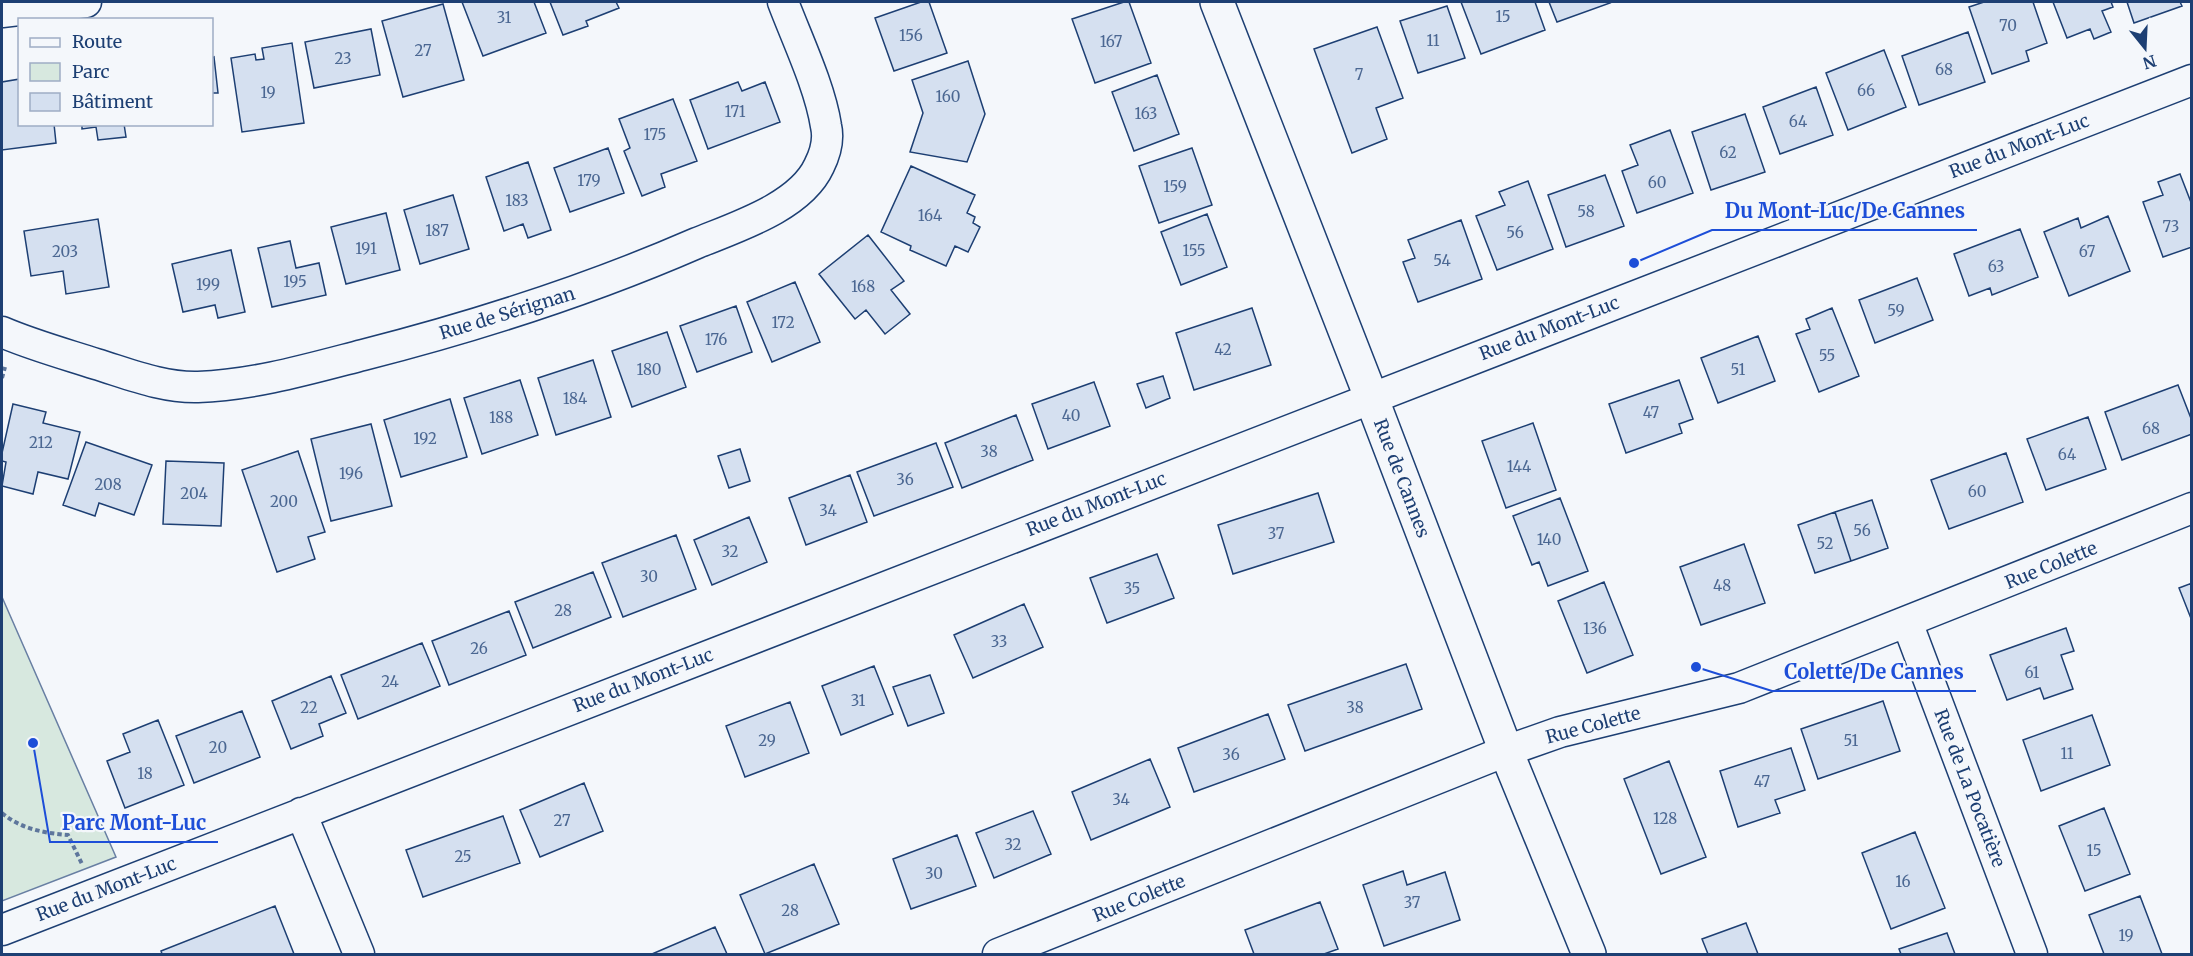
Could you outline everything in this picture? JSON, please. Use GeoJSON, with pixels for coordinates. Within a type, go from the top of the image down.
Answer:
{"type":"FeatureCollection","features":[{"type":"Feature","properties":{"kind":"street"},"geometry":{"type":"LineString","coordinates":[[2,12],[86,2]]}},
{"type":"Feature","properties":{"kind":"street","name":"Rue de Sérignan"},"geometry":{"type":"LineString","coordinates":[[2,332],[158,383],[195,387],[235,384],[307,370],[398,346],[570,294],[631,272],[767,213],[804,187],[818,169],[825,150],[827,128],[820,100],[783,2]]}},
{"type":"Feature","properties":{"kind":"street","name":"Rue de Cannes"},"geometry":{"type":"LineString","coordinates":[[1225,4],[1506,751],[1589,954]]}},
{"type":"Feature","properties":{"kind":"street","name":"Rue du Mont-Luc"},"geometry":{"type":"LineString","coordinates":[[2,930],[2192,80]]}},
{"type":"Feature","properties":{"kind":"street","name":"Rue Colette"},"geometry":{"type":"LineString","coordinates":[[998,954],[1506,751],[1560,732],[1739,688],[2192,508]]}},
{"type":"Feature","properties":{"kind":"street","name":"Rue de La Pocatière"},"geometry":{"type":"LineString","coordinates":[[1907,622],[2032,954]]}},
{"type":"Feature","properties":{"kind":"street"},"geometry":{"type":"LineString","coordinates":[[301,813],[358,954]]}},
{"type":"Feature","properties":{"kind":"path"},"geometry":{"type":"LineString","coordinates":[[2,813],[14,823],[45,833],[68,835],[95,893]]}},
{"type":"Feature","properties":{"kind":"green space"},"geometry":{"type":"Polygon","coordinates":[[[2,597],[116,857],[2,901],[2,597]]]}},
{"type":"Feature","properties":{"kind":"building"},"geometry":{"type":"Polygon","coordinates":[[[462,2],[534,2],[546,33],[483,56],[462,2]]]}},
{"type":"Feature","properties":{"kind":"building"},"geometry":{"type":"Polygon","coordinates":[[[550,2],[616,2],[619,8],[586,21],[588,26],[563,35],[550,2]]]}},
{"type":"Feature","properties":{"kind":"building"},"geometry":{"type":"Polygon","coordinates":[[[921,2],[929,2],[947,53],[894,71],[875,18],[921,2]]]}},
{"type":"Feature","properties":{"kind":"building"},"geometry":{"type":"Polygon","coordinates":[[[1129,2],[1151,63],[1095,83],[1072,19],[1129,2]]]}},
{"type":"Feature","properties":{"kind":"building"},"geometry":{"type":"Polygon","coordinates":[[[1461,2],[1535,2],[1545,30],[1481,54],[1461,2]]]}},
{"type":"Feature","properties":{"kind":"building"},"geometry":{"type":"Polygon","coordinates":[[[1549,2],[1609,2],[1610,3],[1557,22],[1549,2]]]}},
{"type":"Feature","properties":{"kind":"building"},"geometry":{"type":"Polygon","coordinates":[[[1984,2],[2033,2],[2047,43],[2026,51],[2029,61],[1992,74],[1969,7],[1984,2]]]}},
{"type":"Feature","properties":{"kind":"building"},"geometry":{"type":"Polygon","coordinates":[[[2053,2],[2111,2],[2113,7],[2102,11],[2111,32],[2094,39],[2090,29],[2067,38],[2053,2]]]}},
{"type":"Feature","properties":{"kind":"building"},"geometry":{"type":"Polygon","coordinates":[[[2127,2],[2180,2],[2182,6],[2134,23],[2127,2]]]}},
{"type":"Feature","properties":{"kind":"building"},"geometry":{"type":"Polygon","coordinates":[[[443,4],[464,80],[403,97],[382,21],[443,4]]]}},
{"type":"Feature","properties":{"kind":"building"},"geometry":{"type":"Polygon","coordinates":[[[1447,6],[1465,58],[1418,73],[1400,21],[1447,6]]]}},
{"type":"Feature","properties":{"kind":"building"},"geometry":{"type":"Polygon","coordinates":[[[1377,27],[1403,98],[1376,108],[1387,139],[1352,153],[1314,49],[1377,27]]]}},
{"type":"Feature","properties":{"kind":"building"},"geometry":{"type":"Polygon","coordinates":[[[371,29],[380,75],[314,88],[305,42],[371,29]]]}},
{"type":"Feature","properties":{"kind":"building"},"geometry":{"type":"Polygon","coordinates":[[[1968,32],[1985,82],[1919,105],[1902,56],[1968,32]]]}},
{"type":"Feature","properties":{"kind":"building"},"geometry":{"type":"Polygon","coordinates":[[[292,43],[304,123],[242,132],[231,58],[255,54],[256,60],[264,59],[262,48],[292,43]]]}},
{"type":"Feature","properties":{"kind":"building"},"geometry":{"type":"Polygon","coordinates":[[[1884,50],[1906,107],[1848,130],[1826,73],[1884,50]]]}},
{"type":"Feature","properties":{"kind":"building"},"geometry":{"type":"Polygon","coordinates":[[[214,57],[218,93],[213,93],[214,57]]]}},
{"type":"Feature","properties":{"kind":"building"},"geometry":{"type":"Polygon","coordinates":[[[968,61],[985,114],[967,162],[910,152],[923,113],[912,80],[968,61]]]}},
{"type":"Feature","properties":{"kind":"building"},"geometry":{"type":"Polygon","coordinates":[[[1157,75],[1179,134],[1134,151],[1112,92],[1157,75]]]}},
{"type":"Feature","properties":{"kind":"building"},"geometry":{"type":"Polygon","coordinates":[[[18,79],[18,126],[54,126],[56,143],[2,150],[2,82],[18,79]]]}},
{"type":"Feature","properties":{"kind":"building"},"geometry":{"type":"Polygon","coordinates":[[[738,82],[742,91],[765,82],[780,122],[708,149],[690,100],[738,82]]]}},
{"type":"Feature","properties":{"kind":"building"},"geometry":{"type":"Polygon","coordinates":[[[1816,87],[1833,135],[1780,154],[1763,107],[1816,87]]]}},
{"type":"Feature","properties":{"kind":"building"},"geometry":{"type":"Polygon","coordinates":[[[673,99],[697,161],[661,174],[665,187],[642,196],[624,151],[630,148],[619,119],[673,99]]]}},
{"type":"Feature","properties":{"kind":"building"},"geometry":{"type":"Polygon","coordinates":[[[1745,114],[1765,172],[1711,190],[1692,132],[1745,114]]]}},
{"type":"Feature","properties":{"kind":"building"},"geometry":{"type":"Polygon","coordinates":[[[82,126],[124,126],[126,137],[98,140],[96,127],[82,129],[82,126]]]}},
{"type":"Feature","properties":{"kind":"building"},"geometry":{"type":"Polygon","coordinates":[[[1670,130],[1693,193],[1637,213],[1622,171],[1638,165],[1630,145],[1670,130]]]}},
{"type":"Feature","properties":{"kind":"building"},"geometry":{"type":"Polygon","coordinates":[[[608,148],[624,193],[570,212],[554,168],[608,148]]]}},
{"type":"Feature","properties":{"kind":"building"},"geometry":{"type":"Polygon","coordinates":[[[1192,148],[1212,205],[1159,223],[1139,166],[1192,148]]]}},
{"type":"Feature","properties":{"kind":"building"},"geometry":{"type":"Polygon","coordinates":[[[528,162],[551,230],[528,238],[523,224],[504,231],[486,177],[528,162]]]}},
{"type":"Feature","properties":{"kind":"building"},"geometry":{"type":"Polygon","coordinates":[[[911,166],[975,195],[967,213],[975,217],[973,223],[980,227],[968,252],[955,246],[946,266],[910,250],[911,246],[881,232],[911,166]]]}},
{"type":"Feature","properties":{"kind":"building"},"geometry":{"type":"Polygon","coordinates":[[[2180,174],[2192,205],[2192,247],[2163,257],[2143,202],[2163,195],[2158,182],[2180,174]]]}},
{"type":"Feature","properties":{"kind":"building"},"geometry":{"type":"Polygon","coordinates":[[[1605,175],[1624,226],[1566,247],[1548,195],[1605,175]]]}},
{"type":"Feature","properties":{"kind":"building"},"geometry":{"type":"Polygon","coordinates":[[[1528,181],[1553,249],[1497,270],[1476,216],[1505,205],[1499,192],[1528,181]]]}},
{"type":"Feature","properties":{"kind":"building"},"geometry":{"type":"Polygon","coordinates":[[[453,195],[469,249],[420,264],[404,210],[453,195]]]}},
{"type":"Feature","properties":{"kind":"building"},"geometry":{"type":"Polygon","coordinates":[[[386,213],[400,270],[346,284],[331,227],[386,213]]]}},
{"type":"Feature","properties":{"kind":"building"},"geometry":{"type":"Polygon","coordinates":[[[1207,214],[1227,267],[1181,285],[1161,232],[1207,214]]]}},
{"type":"Feature","properties":{"kind":"building"},"geometry":{"type":"Polygon","coordinates":[[[2108,216],[2130,271],[2069,296],[2044,232],[2078,218],[2081,228],[2108,216]]]}},
{"type":"Feature","properties":{"kind":"building"},"geometry":{"type":"Polygon","coordinates":[[[98,219],[109,287],[66,294],[63,271],[31,276],[24,231],[98,219]]]}},
{"type":"Feature","properties":{"kind":"building"},"geometry":{"type":"Polygon","coordinates":[[[1461,220],[1482,279],[1418,302],[1403,262],[1415,258],[1408,240],[1461,220]]]}},
{"type":"Feature","properties":{"kind":"building"},"geometry":{"type":"Polygon","coordinates":[[[2020,229],[2038,277],[1992,295],[1990,288],[1969,296],[1954,254],[2020,229]]]}},
{"type":"Feature","properties":{"kind":"building"},"geometry":{"type":"Polygon","coordinates":[[[868,235],[904,281],[891,290],[910,314],[885,334],[866,310],[855,319],[819,274],[868,235]]]}},
{"type":"Feature","properties":{"kind":"building"},"geometry":{"type":"Polygon","coordinates":[[[290,241],[296,268],[319,263],[326,295],[272,307],[258,248],[290,241]]]}},
{"type":"Feature","properties":{"kind":"building"},"geometry":{"type":"Polygon","coordinates":[[[231,250],[245,312],[218,318],[215,305],[183,312],[172,264],[231,250]]]}},
{"type":"Feature","properties":{"kind":"building"},"geometry":{"type":"Polygon","coordinates":[[[1917,278],[1933,320],[1875,343],[1859,300],[1917,278]]]}},
{"type":"Feature","properties":{"kind":"building"},"geometry":{"type":"Polygon","coordinates":[[[795,282],[820,342],[772,362],[747,302],[795,282]]]}},
{"type":"Feature","properties":{"kind":"building"},"geometry":{"type":"Polygon","coordinates":[[[736,306],[752,352],[697,372],[680,326],[736,306]]]}},
{"type":"Feature","properties":{"kind":"building"},"geometry":{"type":"Polygon","coordinates":[[[1252,308],[1271,365],[1194,390],[1176,333],[1252,308]]]}},
{"type":"Feature","properties":{"kind":"building"},"geometry":{"type":"Polygon","coordinates":[[[1832,308],[1859,376],[1819,392],[1796,334],[1810,329],[1806,319],[1832,308]]]}},
{"type":"Feature","properties":{"kind":"building"},"geometry":{"type":"Polygon","coordinates":[[[667,332],[686,387],[632,407],[612,351],[667,332]]]}},
{"type":"Feature","properties":{"kind":"building"},"geometry":{"type":"Polygon","coordinates":[[[1758,336],[1775,381],[1718,403],[1701,358],[1758,336]]]}},
{"type":"Feature","properties":{"kind":"building"},"geometry":{"type":"Polygon","coordinates":[[[593,360],[611,417],[556,435],[538,378],[593,360]]]}},
{"type":"Feature","properties":{"kind":"building"},"geometry":{"type":"Polygon","coordinates":[[[1163,376],[1170,398],[1146,408],[1137,384],[1163,376]]]}},
{"type":"Feature","properties":{"kind":"building"},"geometry":{"type":"Polygon","coordinates":[[[520,380],[538,435],[482,454],[464,398],[520,380]]]}},
{"type":"Feature","properties":{"kind":"building"},"geometry":{"type":"Polygon","coordinates":[[[1679,380],[1693,419],[1679,424],[1682,433],[1626,453],[1609,404],[1679,380]]]}},
{"type":"Feature","properties":{"kind":"building"},"geometry":{"type":"Polygon","coordinates":[[[1094,382],[1110,426],[1048,449],[1032,404],[1094,382]]]}},
{"type":"Feature","properties":{"kind":"building"},"geometry":{"type":"Polygon","coordinates":[[[2178,385],[2192,421],[2192,434],[2122,460],[2105,412],[2178,385]]]}},
{"type":"Feature","properties":{"kind":"building"},"geometry":{"type":"Polygon","coordinates":[[[450,399],[467,457],[401,477],[384,420],[450,399]]]}},
{"type":"Feature","properties":{"kind":"building"},"geometry":{"type":"Polygon","coordinates":[[[13,404],[46,412],[43,423],[80,432],[68,479],[38,472],[33,494],[2,486],[6,462],[2,461],[2,453],[13,404]]]}},
{"type":"Feature","properties":{"kind":"building"},"geometry":{"type":"Polygon","coordinates":[[[1016,415],[1033,460],[962,488],[945,443],[1016,415]]]}},
{"type":"Feature","properties":{"kind":"building"},"geometry":{"type":"Polygon","coordinates":[[[2088,417],[2106,469],[2046,490],[2027,439],[2088,417]]]}},
{"type":"Feature","properties":{"kind":"building"},"geometry":{"type":"Polygon","coordinates":[[[1533,423],[1556,490],[1506,508],[1482,441],[1533,423]]]}},
{"type":"Feature","properties":{"kind":"building"},"geometry":{"type":"Polygon","coordinates":[[[371,424],[392,506],[331,521],[311,439],[371,424]]]}},
{"type":"Feature","properties":{"kind":"building"},"geometry":{"type":"Polygon","coordinates":[[[86,442],[152,465],[134,515],[99,503],[95,516],[63,505],[86,442]]]}},
{"type":"Feature","properties":{"kind":"building"},"geometry":{"type":"Polygon","coordinates":[[[936,443],[953,487],[874,516],[857,472],[936,443]]]}},
{"type":"Feature","properties":{"kind":"building"},"geometry":{"type":"Polygon","coordinates":[[[740,449],[750,481],[729,488],[718,456],[740,449]]]}},
{"type":"Feature","properties":{"kind":"building"},"geometry":{"type":"Polygon","coordinates":[[[298,451],[325,532],[308,537],[315,559],[277,572],[242,470],[298,451]]]}},
{"type":"Feature","properties":{"kind":"building"},"geometry":{"type":"Polygon","coordinates":[[[2006,453],[2023,502],[1949,529],[1931,480],[2006,453]]]}},
{"type":"Feature","properties":{"kind":"building"},"geometry":{"type":"Polygon","coordinates":[[[166,461],[224,463],[221,526],[163,524],[166,461]]]}},
{"type":"Feature","properties":{"kind":"building"},"geometry":{"type":"Polygon","coordinates":[[[850,475],[867,522],[806,545],[789,498],[850,475]]]}},
{"type":"Feature","properties":{"kind":"building"},"geometry":{"type":"Polygon","coordinates":[[[1318,493],[1334,542],[1233,574],[1218,525],[1318,493]]]}},
{"type":"Feature","properties":{"kind":"building"},"geometry":{"type":"Polygon","coordinates":[[[1560,498],[1588,571],[1548,586],[1539,562],[1532,565],[1513,516],[1560,498]]]}},
{"type":"Feature","properties":{"kind":"building"},"geometry":{"type":"Polygon","coordinates":[[[1872,500],[1888,548],[1851,561],[1835,512],[1872,500]]]}},
{"type":"Feature","properties":{"kind":"building"},"geometry":{"type":"Polygon","coordinates":[[[1835,512],[1851,561],[1815,573],[1798,525],[1835,512]]]}},
{"type":"Feature","properties":{"kind":"building"},"geometry":{"type":"Polygon","coordinates":[[[749,517],[767,562],[712,585],[694,540],[749,517]]]}},
{"type":"Feature","properties":{"kind":"building"},"geometry":{"type":"Polygon","coordinates":[[[676,535],[696,589],[623,617],[602,563],[676,535]]]}},
{"type":"Feature","properties":{"kind":"building"},"geometry":{"type":"Polygon","coordinates":[[[1744,544],[1765,603],[1701,625],[1680,567],[1744,544]]]}},
{"type":"Feature","properties":{"kind":"building"},"geometry":{"type":"Polygon","coordinates":[[[1157,554],[1174,598],[1107,623],[1090,578],[1157,554]]]}},
{"type":"Feature","properties":{"kind":"building"},"geometry":{"type":"Polygon","coordinates":[[[593,572],[611,617],[533,648],[515,602],[593,572]]]}},
{"type":"Feature","properties":{"kind":"building"},"geometry":{"type":"Polygon","coordinates":[[[1604,582],[1633,655],[1587,673],[1558,601],[1604,582]]]}},
{"type":"Feature","properties":{"kind":"building"},"geometry":{"type":"Polygon","coordinates":[[[2192,583],[2192,621],[2179,588],[2192,583]]]}},
{"type":"Feature","properties":{"kind":"building"},"geometry":{"type":"Polygon","coordinates":[[[1024,604],[1043,647],[973,678],[954,635],[1024,604]]]}},
{"type":"Feature","properties":{"kind":"building"},"geometry":{"type":"Polygon","coordinates":[[[509,611],[526,655],[449,685],[432,641],[509,611]]]}},
{"type":"Feature","properties":{"kind":"building"},"geometry":{"type":"Polygon","coordinates":[[[2066,628],[2074,651],[2061,655],[2073,689],[2044,699],[2040,688],[2007,700],[1990,655],[2066,628]]]}},
{"type":"Feature","properties":{"kind":"building"},"geometry":{"type":"Polygon","coordinates":[[[422,643],[440,686],[358,719],[341,675],[422,643]]]}},
{"type":"Feature","properties":{"kind":"building"},"geometry":{"type":"Polygon","coordinates":[[[1406,664],[1422,709],[1305,751],[1288,705],[1406,664]]]}},
{"type":"Feature","properties":{"kind":"building"},"geometry":{"type":"Polygon","coordinates":[[[874,666],[893,714],[841,735],[822,686],[874,666]]]}},
{"type":"Feature","properties":{"kind":"building"},"geometry":{"type":"Polygon","coordinates":[[[930,675],[944,713],[908,726],[893,687],[930,675]]]}},
{"type":"Feature","properties":{"kind":"building"},"geometry":{"type":"Polygon","coordinates":[[[331,676],[346,713],[319,724],[323,736],[291,749],[272,701],[331,676]]]}},
{"type":"Feature","properties":{"kind":"building"},"geometry":{"type":"Polygon","coordinates":[[[1883,701],[1900,751],[1818,779],[1801,729],[1883,701]]]}},
{"type":"Feature","properties":{"kind":"building"},"geometry":{"type":"Polygon","coordinates":[[[790,702],[809,753],[745,777],[726,726],[790,702]]]}},
{"type":"Feature","properties":{"kind":"building"},"geometry":{"type":"Polygon","coordinates":[[[242,711],[260,757],[194,783],[176,736],[242,711]]]}},
{"type":"Feature","properties":{"kind":"building"},"geometry":{"type":"Polygon","coordinates":[[[1268,714],[1285,759],[1194,792],[1178,748],[1268,714]]]}},
{"type":"Feature","properties":{"kind":"building"},"geometry":{"type":"Polygon","coordinates":[[[2092,715],[2110,765],[2041,791],[2023,740],[2092,715]]]}},
{"type":"Feature","properties":{"kind":"building"},"geometry":{"type":"Polygon","coordinates":[[[158,720],[184,785],[125,808],[107,761],[130,752],[123,734],[158,720]]]}},
{"type":"Feature","properties":{"kind":"building"},"geometry":{"type":"Polygon","coordinates":[[[1791,748],[1805,790],[1775,800],[1780,813],[1738,827],[1720,771],[1791,748]]]}},
{"type":"Feature","properties":{"kind":"building"},"geometry":{"type":"Polygon","coordinates":[[[1150,759],[1170,807],[1091,840],[1072,792],[1150,759]]]}},
{"type":"Feature","properties":{"kind":"building"},"geometry":{"type":"Polygon","coordinates":[[[1669,761],[1706,857],[1661,874],[1624,779],[1669,761]]]}},
{"type":"Feature","properties":{"kind":"building"},"geometry":{"type":"Polygon","coordinates":[[[584,783],[603,831],[540,857],[520,810],[584,783]]]}},
{"type":"Feature","properties":{"kind":"building"},"geometry":{"type":"Polygon","coordinates":[[[2104,808],[2130,874],[2085,891],[2059,826],[2104,808]]]}},
{"type":"Feature","properties":{"kind":"building"},"geometry":{"type":"Polygon","coordinates":[[[1033,811],[1051,854],[994,878],[976,833],[1033,811]]]}},
{"type":"Feature","properties":{"kind":"building"},"geometry":{"type":"Polygon","coordinates":[[[503,816],[520,863],[423,897],[406,850],[503,816]]]}},
{"type":"Feature","properties":{"kind":"building"},"geometry":{"type":"Polygon","coordinates":[[[1915,832],[1945,908],[1891,929],[1862,853],[1915,832]]]}},
{"type":"Feature","properties":{"kind":"building"},"geometry":{"type":"Polygon","coordinates":[[[957,835],[976,886],[911,909],[893,859],[957,835]]]}},
{"type":"Feature","properties":{"kind":"building"},"geometry":{"type":"Polygon","coordinates":[[[814,864],[839,924],[765,954],[740,895],[814,864]]]}},
{"type":"Feature","properties":{"kind":"building"},"geometry":{"type":"Polygon","coordinates":[[[1403,871],[1407,885],[1445,872],[1460,920],[1384,946],[1363,885],[1403,871]]]}},
{"type":"Feature","properties":{"kind":"building"},"geometry":{"type":"Polygon","coordinates":[[[2140,896],[2162,954],[2104,954],[2089,915],[2140,896]]]}},
{"type":"Feature","properties":{"kind":"building"},"geometry":{"type":"Polygon","coordinates":[[[1320,902],[1338,949],[1324,954],[1254,954],[1245,930],[1320,902]]]}},
{"type":"Feature","properties":{"kind":"building"},"geometry":{"type":"Polygon","coordinates":[[[275,906],[294,954],[162,954],[161,951],[275,906]]]}},
{"type":"Feature","properties":{"kind":"building"},"geometry":{"type":"Polygon","coordinates":[[[1746,923],[1758,954],[1708,954],[1702,939],[1746,923]]]}},
{"type":"Feature","properties":{"kind":"building"},"geometry":{"type":"Polygon","coordinates":[[[715,927],[727,954],[652,954],[715,927]]]}},
{"type":"Feature","properties":{"kind":"building"},"geometry":{"type":"Polygon","coordinates":[[[1947,933],[1955,954],[1901,954],[1899,949],[1947,933]]]}},
{"type":"Feature","properties":{"kind":"place","name":"Du Mont-Luc/De Cannes"},"geometry":{"type":"Point","coordinates":[1634,263]}},
{"type":"Feature","properties":{"kind":"place","name":"Colette/De Cannes"},"geometry":{"type":"Point","coordinates":[1696,667]}},
{"type":"Feature","properties":{"kind":"place","name":"Parc Mont-Luc"},"geometry":{"type":"Point","coordinates":[33,743]}}]}
